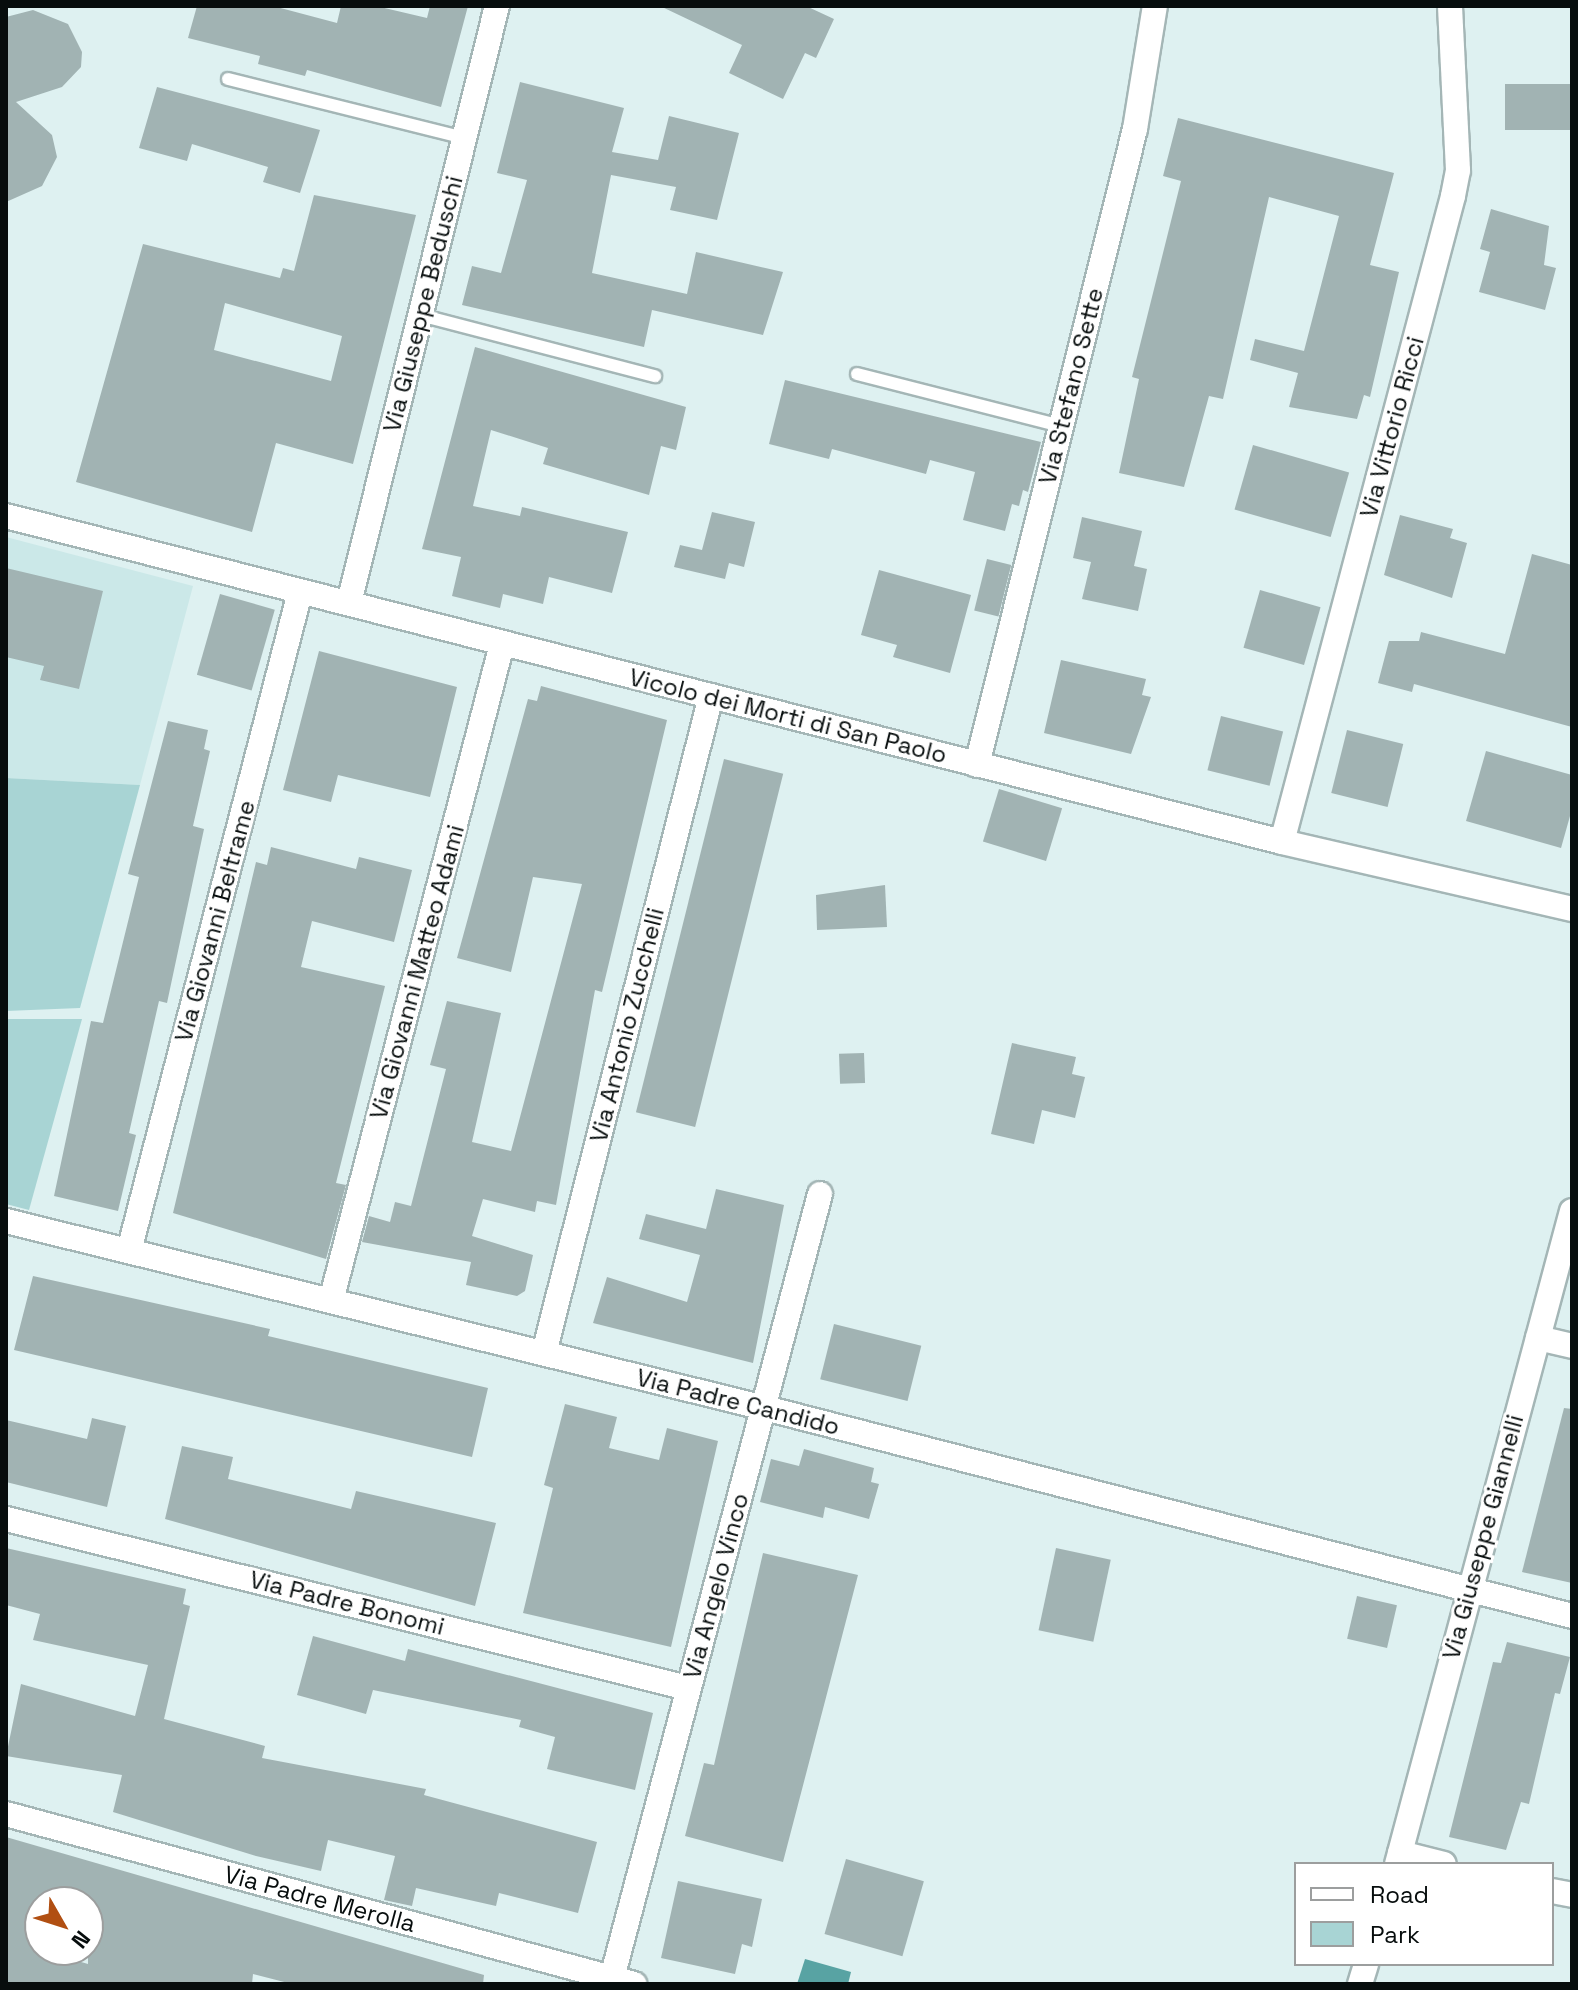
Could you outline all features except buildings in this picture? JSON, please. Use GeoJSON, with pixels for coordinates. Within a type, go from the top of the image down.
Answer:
{"type":"FeatureCollection","features":[{"type":"Feature","properties":{"kind":"street","name":"Via Giuseppe Beduschi"},"geometry":{"type":"LineString","coordinates":[[349,603],[497,6]]}},
{"type":"Feature","properties":{"kind":"street","name":"Via Stefano Sette"},"geometry":{"type":"LineString","coordinates":[[977,765],[1135,129],[1155,6]]}},
{"type":"Feature","properties":{"kind":"street","name":"Via Vittorio Ricci"},"geometry":{"type":"LineString","coordinates":[[1282,842],[1453,196],[1458,170],[1450,6]]}},
{"type":"Feature","properties":{"kind":"street","name":"Vicolo dei Morti di San Paolo"},"geometry":{"type":"LineString","coordinates":[[6,516],[1282,842],[1572,909]]}},
{"type":"Feature","properties":{"kind":"street","name":"Via Giovanni Beltrame"},"geometry":{"type":"LineString","coordinates":[[129,1251],[300,592]]}},
{"type":"Feature","properties":{"kind":"street","name":"Via Giovanni Matteo Adami"},"geometry":{"type":"LineString","coordinates":[[331,1301],[502,644]]}},
{"type":"Feature","properties":{"kind":"street","name":"Via Antonio Zucchelli"},"geometry":{"type":"LineString","coordinates":[[544,1353],[711,696]]}},
{"type":"Feature","properties":{"kind":"street","name":"Via Angelo Vinco"},"geometry":{"type":"LineString","coordinates":[[623,1981],[688,1688],[820,1194]]}},
{"type":"Feature","properties":{"kind":"street","name":"Via Giuseppe Giannelli"},"geometry":{"type":"LineString","coordinates":[[1398,1859],[1572,1211]]}},
{"type":"Feature","properties":{"kind":"street","name":"Via Padre Candido"},"geometry":{"type":"LineString","coordinates":[[6,1221],[765,1408],[1572,1616]]}},
{"type":"Feature","properties":{"kind":"street"},"geometry":{"type":"LineString","coordinates":[[1538,1338],[1572,1346]]}},
{"type":"Feature","properties":{"kind":"street","name":"Via Padre Bonomi"},"geometry":{"type":"LineString","coordinates":[[6,1519],[688,1688]]}},
{"type":"Feature","properties":{"kind":"street","name":"Via Padre Merolla"},"geometry":{"type":"LineString","coordinates":[[6,1814],[623,1981]]}},
{"type":"Feature","properties":{"kind":"street"},"geometry":{"type":"LineString","coordinates":[[1398,1859],[1426,1862]]}},
{"type":"Feature","properties":{"kind":"lane"},"geometry":{"type":"LineString","coordinates":[[228,79],[464,138]]}},
{"type":"Feature","properties":{"kind":"lane"},"geometry":{"type":"LineString","coordinates":[[420,315],[655,376]]}},
{"type":"Feature","properties":{"kind":"lane"},"geometry":{"type":"LineString","coordinates":[[857,374],[1061,426]]}},
{"type":"Feature","properties":{"kind":"shaded area"},"geometry":{"type":"Polygon","coordinates":[[[6,537],[193,586],[140,785],[6,778],[6,537]]]}},
{"type":"Feature","properties":{"kind":"shaded area"},"geometry":{"type":"Polygon","coordinates":[[[805,1959],[851,1972],[848,1984],[797,1984],[805,1959]]]}},
{"type":"Feature","properties":{"kind":"green space"},"geometry":{"type":"Polygon","coordinates":[[[6,778],[140,785],[80,1008],[6,1011],[6,778]]]}},
{"type":"Feature","properties":{"kind":"green space"},"geometry":{"type":"Polygon","coordinates":[[[6,1019],[82,1019],[29,1210],[6,1204],[6,1019]]]}}]}
